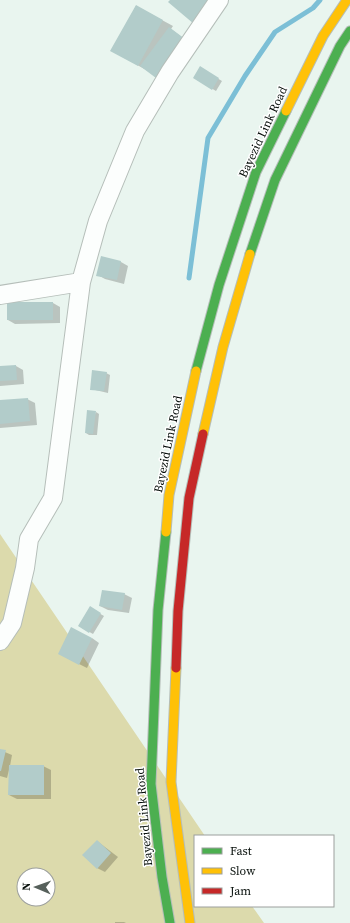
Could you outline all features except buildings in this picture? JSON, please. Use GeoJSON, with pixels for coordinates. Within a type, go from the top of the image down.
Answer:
{"type":"FeatureCollection","features":[{"type":"Feature","properties":{"kind":"main road","name":"Bayezid Link Road"},"geometry":{"type":"LineString","coordinates":[[170,923],[162,877],[151,784],[158,610],[162,552],[170,488],[203,342],[219,285],[256,172],[323,36],[347,0]]}},
{"type":"Feature","properties":{"kind":"main road"},"geometry":{"type":"LineString","coordinates":[[190,923],[182,874],[171,782],[178,611],[189,498],[223,347],[274,180],[340,46],[350,31]]}},
{"type":"Feature","properties":{"kind":"street"},"geometry":{"type":"LineString","coordinates":[[0,641],[12,623],[25,568],[29,539],[53,498],[81,282],[98,222],[135,131],[170,72],[219,0]]}},
{"type":"Feature","properties":{"kind":"street"},"geometry":{"type":"LineString","coordinates":[[0,295],[81,282]]}},
{"type":"Feature","properties":{"kind":"shaded area"},"geometry":{"type":"Polygon","coordinates":[[[0,534],[204,835],[194,835],[194,907],[253,907],[264,923],[0,923],[0,534]]]}},
{"type":"Feature","properties":{"kind":"waterway"},"geometry":{"type":"LineString","coordinates":[[189,278],[208,138],[245,76],[275,32],[313,8],[320,0]]}},
{"type":"Feature","properties":{"kind":"traffic: fast"},"geometry":{"type":"LineString","coordinates":[[250,254],[275,180],[340,46],[350,31]]}},
{"type":"Feature","properties":{"kind":"traffic: fast"},"geometry":{"type":"LineString","coordinates":[[196,371],[219,285],[256,172],[286,111]]}},
{"type":"Feature","properties":{"kind":"traffic: fast"},"geometry":{"type":"LineString","coordinates":[[166,532],[158,610],[151,784],[162,877],[170,923]]}},
{"type":"Feature","properties":{"kind":"traffic: slow"},"geometry":{"type":"LineString","coordinates":[[286,111],[323,36],[347,0]]}},
{"type":"Feature","properties":{"kind":"traffic: slow"},"geometry":{"type":"LineString","coordinates":[[203,434],[223,347],[250,254]]}},
{"type":"Feature","properties":{"kind":"traffic: slow"},"geometry":{"type":"LineString","coordinates":[[166,532],[169,495],[196,371]]}},
{"type":"Feature","properties":{"kind":"traffic: slow"},"geometry":{"type":"LineString","coordinates":[[176,668],[171,782],[190,923]]}},
{"type":"Feature","properties":{"kind":"traffic: jam"},"geometry":{"type":"LineString","coordinates":[[176,668],[178,611],[189,498],[203,434]]}}]}
